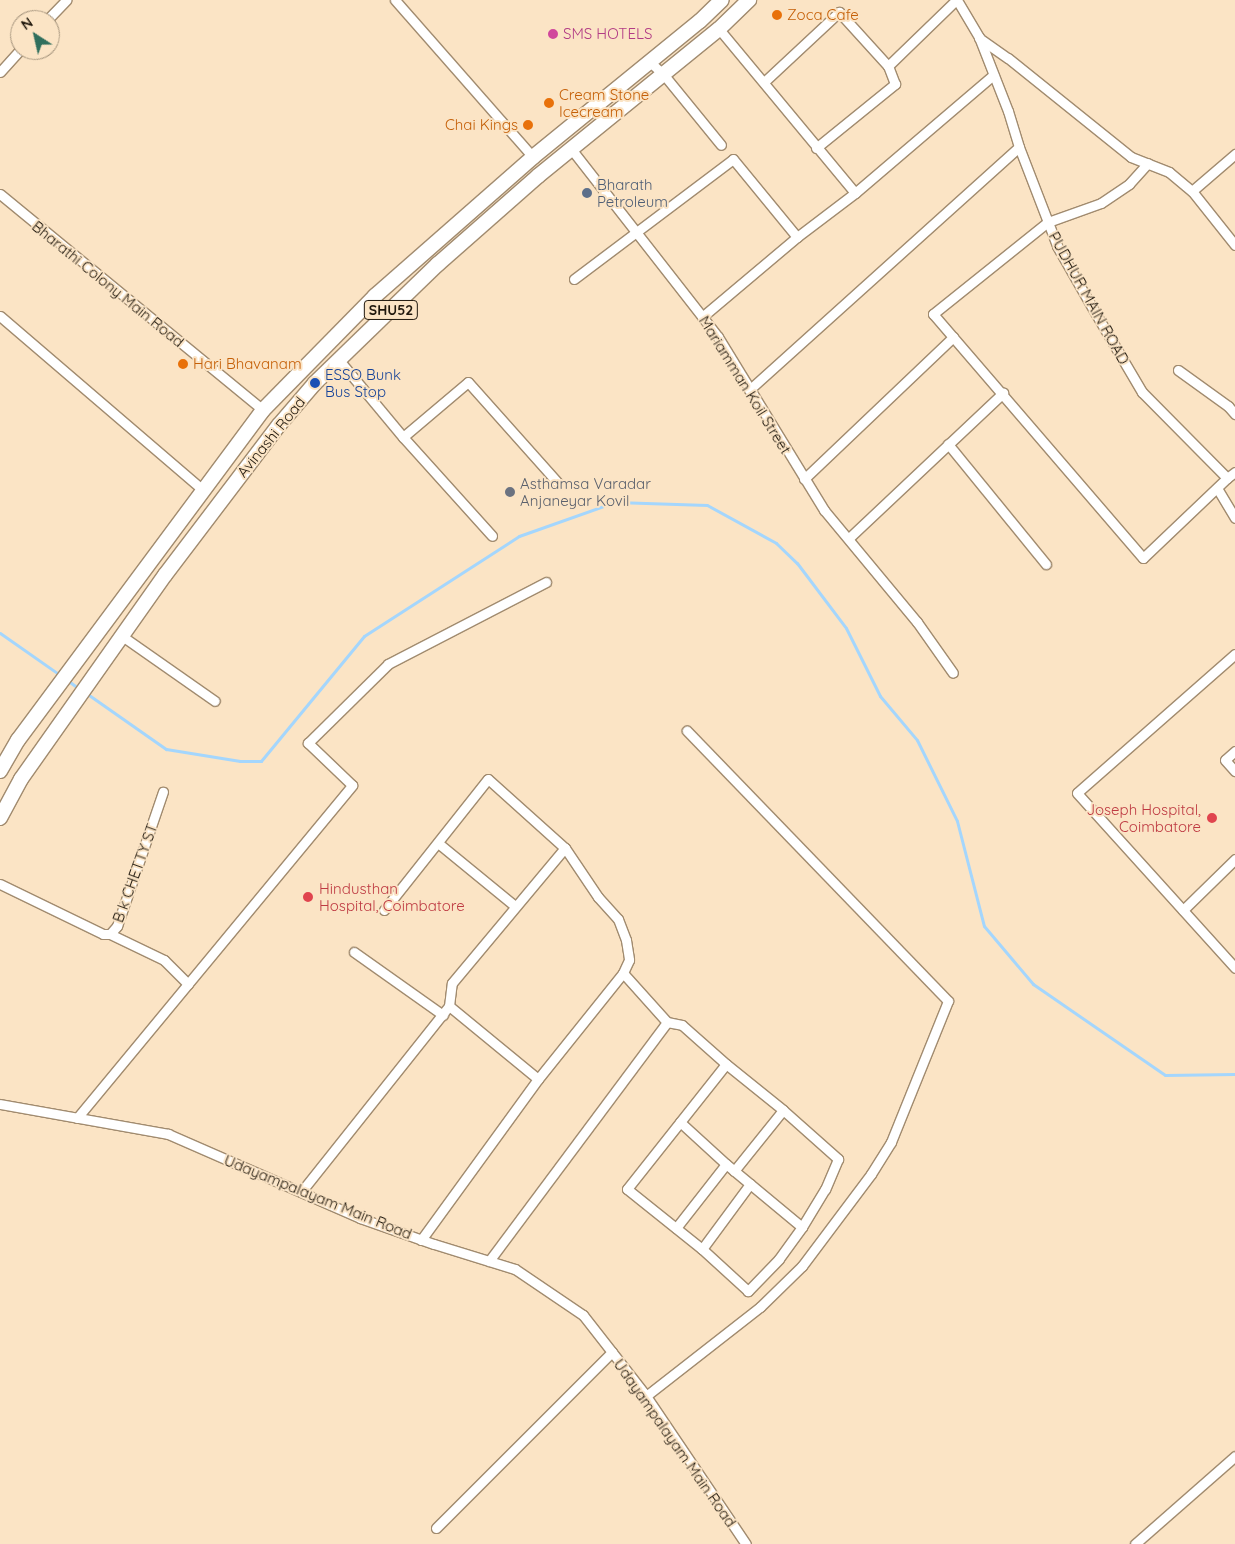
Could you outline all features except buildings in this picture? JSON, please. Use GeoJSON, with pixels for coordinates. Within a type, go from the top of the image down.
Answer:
{"type":"FeatureCollection","features":[{"type":"Feature","properties":{"kind":"main road","name":"Avinashi Road"},"geometry":{"type":"LineString","coordinates":[[0,771],[18,740],[263,410],[375,296],[533,157],[684,34],[722,0]]}},
{"type":"Feature","properties":{"kind":"main road","name":"Avinashi Road"},"geometry":{"type":"LineString","coordinates":[[0,818],[20,779],[164,575],[279,425],[315,383],[438,264],[719,29],[749,0]]}},
{"type":"Feature","properties":{"kind":"main road"},"geometry":{"type":"LineString","coordinates":[[684,34],[697,47]]}},
{"type":"Feature","properties":{"kind":"street"},"geometry":{"type":"LineString","coordinates":[[56,10],[66,0]]}},
{"type":"Feature","properties":{"kind":"street"},"geometry":{"type":"LineString","coordinates":[[395,0],[533,157]]}},
{"type":"Feature","properties":{"kind":"street"},"geometry":{"type":"LineString","coordinates":[[888,66],[957,0]]}},
{"type":"Feature","properties":{"kind":"street","name":"PUDHUR MAIN ROAD"},"geometry":{"type":"LineString","coordinates":[[957,0],[979,38],[1008,111],[1019,147],[1057,246],[1142,392],[1222,483],[1235,518]]}},
{"type":"Feature","properties":{"kind":"street"},"geometry":{"type":"LineString","coordinates":[[764,82],[839,12],[888,66],[895,84],[816,148]]}},
{"type":"Feature","properties":{"kind":"street"},"geometry":{"type":"LineString","coordinates":[[719,29],[855,193]]}},
{"type":"Feature","properties":{"kind":"street"},"geometry":{"type":"LineString","coordinates":[[979,38],[1008,58],[1131,157],[1169,172],[1192,191],[1235,245]]}},
{"type":"Feature","properties":{"kind":"street"},"geometry":{"type":"LineString","coordinates":[[0,72],[11,60]]}},
{"type":"Feature","properties":{"kind":"street"},"geometry":{"type":"LineString","coordinates":[[650,62],[664,75],[722,145]]}},
{"type":"Feature","properties":{"kind":"street"},"geometry":{"type":"LineString","coordinates":[[702,317],[797,237],[855,193],[993,76]]}},
{"type":"Feature","properties":{"kind":"street"},"geometry":{"type":"LineString","coordinates":[[749,390],[1019,147]]}},
{"type":"Feature","properties":{"kind":"street","name":"Mariamman Koil Street"},"geometry":{"type":"LineString","coordinates":[[572,150],[718,337],[824,510],[917,622],[953,672]]}},
{"type":"Feature","properties":{"kind":"street"},"geometry":{"type":"LineString","coordinates":[[1192,191],[1235,154]]}},
{"type":"Feature","properties":{"kind":"street"},"geometry":{"type":"LineString","coordinates":[[574,279],[733,159],[797,237]]}},
{"type":"Feature","properties":{"kind":"street"},"geometry":{"type":"LineString","coordinates":[[1148,163],[1129,184],[1101,202],[1048,222],[933,314],[1003,393],[1143,558],[1235,472]]}},
{"type":"Feature","properties":{"kind":"street","name":"Bharathi Colony Main Road"},"geometry":{"type":"LineString","coordinates":[[0,194],[263,410]]}},
{"type":"Feature","properties":{"kind":"street"},"geometry":{"type":"LineString","coordinates":[[0,316],[204,491]]}},
{"type":"Feature","properties":{"kind":"street"},"geometry":{"type":"LineString","coordinates":[[804,479],[952,336]]}},
{"type":"Feature","properties":{"kind":"street"},"geometry":{"type":"LineString","coordinates":[[339,360],[403,436],[492,536]]}},
{"type":"Feature","properties":{"kind":"street"},"geometry":{"type":"LineString","coordinates":[[1178,370],[1228,406],[1235,414]]}},
{"type":"Feature","properties":{"kind":"street"},"geometry":{"type":"LineString","coordinates":[[403,436],[468,382],[557,482]]}},
{"type":"Feature","properties":{"kind":"street"},"geometry":{"type":"LineString","coordinates":[[849,538],[1003,393]]}},
{"type":"Feature","properties":{"kind":"street"},"geometry":{"type":"LineString","coordinates":[[1228,406],[1235,399]]}},
{"type":"Feature","properties":{"kind":"street"},"geometry":{"type":"LineString","coordinates":[[948,444],[1046,564]]}},
{"type":"Feature","properties":{"kind":"street"},"geometry":{"type":"LineString","coordinates":[[77,1118],[352,785],[308,743],[388,664],[546,582]]}},
{"type":"Feature","properties":{"kind":"street"},"geometry":{"type":"LineString","coordinates":[[122,636],[215,701]]}},
{"type":"Feature","properties":{"kind":"street"},"geometry":{"type":"LineString","coordinates":[[1235,654],[1077,793],[1235,968]]}},
{"type":"Feature","properties":{"kind":"street"},"geometry":{"type":"LineString","coordinates":[[646,1396],[760,1307],[802,1266],[865,1182],[891,1142],[948,1001],[687,731]]}},
{"type":"Feature","properties":{"kind":"street"},"geometry":{"type":"LineString","coordinates":[[1235,751],[1225,760],[1235,771]]}},
{"type":"Feature","properties":{"kind":"street"},"geometry":{"type":"LineString","coordinates":[[384,910],[488,779],[565,848],[598,896],[618,919],[626,940],[629,960],[623,973],[538,1079],[421,1240]]}},
{"type":"Feature","properties":{"kind":"street","name":"B k CHETTY ST"},"geometry":{"type":"LineString","coordinates":[[0,884],[103,934],[110,934],[117,926],[163,792]]}},
{"type":"Feature","properties":{"kind":"street"},"geometry":{"type":"LineString","coordinates":[[438,843],[515,906]]}},
{"type":"Feature","properties":{"kind":"street"},"geometry":{"type":"LineString","coordinates":[[301,1192],[450,1006],[452,983],[565,848]]}},
{"type":"Feature","properties":{"kind":"street"},"geometry":{"type":"LineString","coordinates":[[1183,910],[1235,859]]}},
{"type":"Feature","properties":{"kind":"street"},"geometry":{"type":"LineString","coordinates":[[110,934],[164,960],[188,984]]}},
{"type":"Feature","properties":{"kind":"street"},"geometry":{"type":"LineString","coordinates":[[354,952],[442,1015]]}},
{"type":"Feature","properties":{"kind":"street"},"geometry":{"type":"LineString","coordinates":[[623,973],[667,1022],[682,1025],[838,1159],[825,1189],[802,1227],[779,1258],[748,1291],[702,1248],[627,1189],[726,1064]]}},
{"type":"Feature","properties":{"kind":"street"},"geometry":{"type":"LineString","coordinates":[[450,1006],[538,1079]]}},
{"type":"Feature","properties":{"kind":"street"},"geometry":{"type":"LineString","coordinates":[[489,1261],[667,1022]]}},
{"type":"Feature","properties":{"kind":"street","name":"Udayampalayam Main Road"},"geometry":{"type":"LineString","coordinates":[[0,1104],[168,1134],[360,1218],[421,1240],[515,1269],[583,1315],[646,1396],[746,1544]]}},
{"type":"Feature","properties":{"kind":"street"},"geometry":{"type":"LineString","coordinates":[[734,1171],[783,1110]]}},
{"type":"Feature","properties":{"kind":"street"},"geometry":{"type":"LineString","coordinates":[[680,1122],[734,1171],[802,1227]]}},
{"type":"Feature","properties":{"kind":"street"},"geometry":{"type":"LineString","coordinates":[[676,1228],[726,1164]]}},
{"type":"Feature","properties":{"kind":"street"},"geometry":{"type":"LineString","coordinates":[[702,1248],[750,1184]]}},
{"type":"Feature","properties":{"kind":"street"},"geometry":{"type":"LineString","coordinates":[[436,1528],[612,1352]]}},
{"type":"Feature","properties":{"kind":"street"},"geometry":{"type":"LineString","coordinates":[[1138,1543],[1235,1456]]}},
{"type":"Feature","properties":{"kind":"waterway"},"geometry":{"type":"LineString","coordinates":[[86,693],[166,749],[240,761],[261,761],[364,636],[519,536],[615,502],[707,505],[776,543],[797,563],[846,628],[880,696],[917,740],[957,821],[984,926],[1033,984],[1165,1075],[1235,1074]]}},
{"type":"Feature","properties":{"kind":"waterway"},"geometry":{"type":"LineString","coordinates":[[0,633],[60,675]]}},
{"type":"Feature","properties":{"kind":"waterway"},"geometry":{"type":"LineString","coordinates":[[67,680],[81,690]]}},
{"type":"Feature","properties":{"kind":"place","name":"Zoca Cafe"},"geometry":{"type":"Point","coordinates":[777,15]}},
{"type":"Feature","properties":{"kind":"place","name":"SMS HOTELS"},"geometry":{"type":"Point","coordinates":[553,34]}},
{"type":"Feature","properties":{"kind":"place","name":"Cream Stone Icecream"},"geometry":{"type":"Point","coordinates":[549,103]}},
{"type":"Feature","properties":{"kind":"place","name":"Chai Kings"},"geometry":{"type":"Point","coordinates":[528,125]}},
{"type":"Feature","properties":{"kind":"place","name":"Bharath Petroleum"},"geometry":{"type":"Point","coordinates":[587,193]}},
{"type":"Feature","properties":{"kind":"place","name":"Hari Bhavanam"},"geometry":{"type":"Point","coordinates":[183,364]}},
{"type":"Feature","properties":{"kind":"place","name":"ESSO Bunk Bus Stop"},"geometry":{"type":"Point","coordinates":[315,383]}},
{"type":"Feature","properties":{"kind":"place","name":"Asthamsa Varadar Anjaneyar Kovil"},"geometry":{"type":"Point","coordinates":[510,492]}},
{"type":"Feature","properties":{"kind":"place","name":"Joseph Hospital, Coimbatore"},"geometry":{"type":"Point","coordinates":[1212,818]}},
{"type":"Feature","properties":{"kind":"place","name":"Hindusthan Hospital, Coimbatore"},"geometry":{"type":"Point","coordinates":[308,897]}}]}
